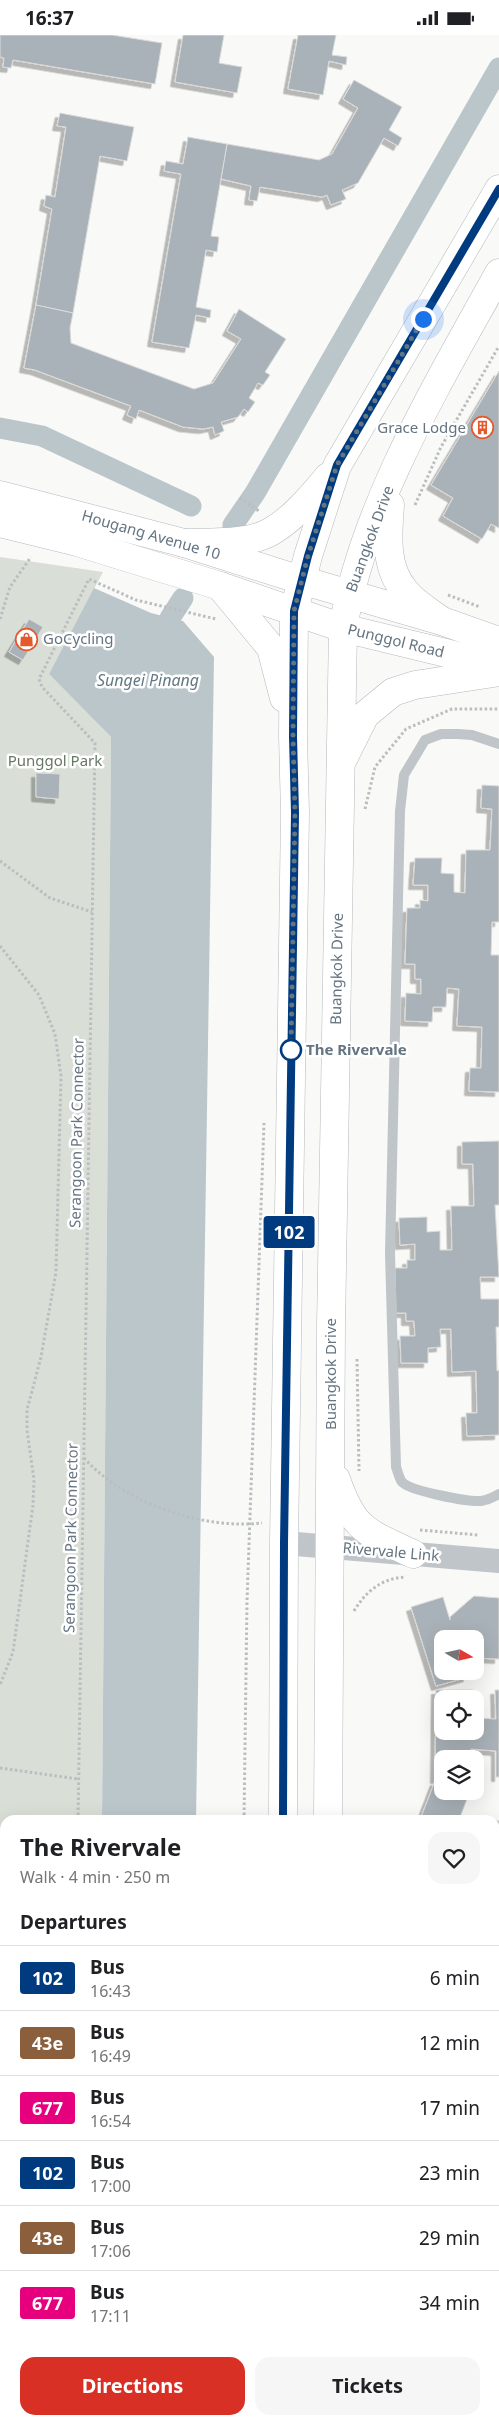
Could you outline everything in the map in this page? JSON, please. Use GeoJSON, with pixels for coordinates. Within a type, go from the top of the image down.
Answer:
{"type":"FeatureCollection","features":[{"type":"Feature","properties":{"kind":"main road"},"geometry":{"type":"LineString","coordinates":[[184,543],[240,541],[272,532],[307,503],[337,465],[499,189]]}},
{"type":"Feature","properties":{"kind":"main road","name":"Buangkok Drive"},"geometry":{"type":"LineString","coordinates":[[328,1815],[331,1327],[343,628],[355,572],[399,459],[499,273]]}},
{"type":"Feature","properties":{"kind":"main road"},"geometry":{"type":"LineString","coordinates":[[399,459],[390,504],[387,545],[393,571],[405,591],[442,621]]}},
{"type":"Feature","properties":{"kind":"main road"},"geometry":{"type":"LineString","coordinates":[[283,1815],[284,1543],[295,813],[293,736],[294,611],[301,580],[337,465]]}},
{"type":"Feature","properties":{"kind":"main road","name":"Hougang Avenue 10"},"geometry":{"type":"LineString","coordinates":[[0,495],[184,543],[301,580]]}},
{"type":"Feature","properties":{"kind":"main road","name":"Hougang Avenue 10"},"geometry":{"type":"LineString","coordinates":[[0,523],[77,542],[294,611]]}},
{"type":"Feature","properties":{"kind":"main road","name":"Punggol Road"},"geometry":{"type":"LineString","coordinates":[[301,580],[442,621],[499,641]]}},
{"type":"Feature","properties":{"kind":"main road"},"geometry":{"type":"LineString","coordinates":[[220,586],[271,648],[293,736]]}},
{"type":"Feature","properties":{"kind":"main road","name":"Punggol Road"},"geometry":{"type":"LineString","coordinates":[[294,611],[343,628],[499,666]]}},
{"type":"Feature","properties":{"kind":"main road"},"geometry":{"type":"LineString","coordinates":[[340,767],[365,715],[392,692],[415,685],[499,672]]}},
{"type":"Feature","properties":{"kind":"main road"},"geometry":{"type":"LineString","coordinates":[[331,1463],[343,1499],[353,1517],[366,1531],[411,1565]]}},
{"type":"Feature","properties":{"kind":"street","name":"Rivervale Link"},"geometry":{"type":"LineString","coordinates":[[284,1543],[329,1546],[411,1565],[499,1561]]}},
{"type":"Feature","properties":{"kind":"lane"},"geometry":{"type":"LineString","coordinates":[[499,744],[472,735],[441,734],[425,740],[404,775],[400,811],[390,1253],[396,1467],[398,1474],[403,1483],[413,1488],[472,1501],[483,1501],[499,1494]]}},
{"type":"Feature","properties":{"kind":"path"},"geometry":{"type":"LineString","coordinates":[[413,507],[441,447],[499,346]]}},
{"type":"Feature","properties":{"kind":"path"},"geometry":{"type":"LineString","coordinates":[[240,498],[251,506]]}},
{"type":"Feature","properties":{"kind":"path"},"geometry":{"type":"LineString","coordinates":[[0,619],[10,587],[31,557]]}},
{"type":"Feature","properties":{"kind":"path","name":"Serangoon Park Connector"},"geometry":{"type":"LineString","coordinates":[[78,1815],[95,743],[42,687],[39,679],[89,579],[136,600],[182,611]]}},
{"type":"Feature","properties":{"kind":"path"},"geometry":{"type":"LineString","coordinates":[[440,591],[482,608]]}},
{"type":"Feature","properties":{"kind":"path"},"geometry":{"type":"LineString","coordinates":[[0,861],[50,898],[92,912]]}},
{"type":"Feature","properties":{"kind":"path"},"geometry":{"type":"LineString","coordinates":[[0,946],[39,995],[55,1034],[61,1076],[56,1272],[42,1350],[27,1410],[27,1440],[34,1480],[32,1505],[13,1651],[0,1685]]}},
{"type":"Feature","properties":{"kind":"path"},"geometry":{"type":"LineString","coordinates":[[244,1815],[244,1692],[249,1524],[265,1118]]}},
{"type":"Feature","properties":{"kind":"path"},"geometry":{"type":"LineString","coordinates":[[83,1458],[114,1485],[157,1506],[186,1517],[237,1525],[262,1523]]}},
{"type":"Feature","properties":{"kind":"path"},"geometry":{"type":"LineString","coordinates":[[354,1610],[373,1587],[411,1565]]}},
{"type":"Feature","properties":{"kind":"path"},"geometry":{"type":"LineString","coordinates":[[0,1768],[78,1779]]}},
{"type":"Feature","properties":{"kind":"green space","name":"Punggol Park"},"geometry":{"type":"Polygon","coordinates":[[[0,557],[103,572],[49,674],[111,737],[102,1815],[0,1815],[0,557]]]}},
{"type":"Feature","properties":{"kind":"water","name":"Sungei Pinang"},"geometry":{"type":"Polygon","coordinates":[[[94,588],[151,613],[183,621],[214,657],[196,1815],[102,1815],[111,737],[49,674],[94,588]]]}},
{"type":"Feature","properties":{"kind":"building"},"geometry":{"type":"Polygon","coordinates":[[[0,35],[112,35],[162,43],[155,84],[13,60],[11,68],[3,67],[4,58],[0,57],[0,35]]]}},
{"type":"Feature","properties":{"kind":"building"},"geometry":{"type":"Polygon","coordinates":[[[183,35],[224,35],[219,63],[242,67],[237,93],[175,82],[183,35]]]}},
{"type":"Feature","properties":{"kind":"building"},"geometry":{"type":"Polygon","coordinates":[[[298,35],[336,35],[332,55],[347,57],[346,65],[329,61],[323,95],[288,89],[298,35]]]}},
{"type":"Feature","properties":{"kind":"building"},"geometry":{"type":"Polygon","coordinates":[[[354,80],[402,107],[389,130],[402,138],[398,146],[384,138],[358,183],[342,190],[346,199],[331,205],[327,195],[322,197],[260,187],[257,201],[249,200],[251,186],[221,179],[227,144],[319,160],[332,154],[358,108],[343,99],[354,80]]]}},
{"type":"Feature","properties":{"kind":"building"},"geometry":{"type":"Polygon","coordinates":[[[60,113],[134,127],[127,161],[100,156],[73,313],[36,305],[52,209],[44,206],[46,195],[55,197],[66,127],[57,126],[60,113]]]}},
{"type":"Feature","properties":{"kind":"building"},"geometry":{"type":"Polygon","coordinates":[[[188,137],[227,144],[211,236],[219,237],[217,252],[206,250],[196,307],[211,310],[210,318],[196,315],[189,348],[152,342],[181,174],[164,171],[166,161],[183,164],[188,137]]]}},
{"type":"Feature","properties":{"kind":"building"},"geometry":{"type":"Polygon","coordinates":[[[36,305],[73,313],[70,328],[71,343],[194,389],[213,383],[241,339],[227,331],[239,309],[286,339],[265,372],[270,375],[263,385],[258,383],[249,398],[255,402],[248,412],[244,409],[238,417],[221,422],[224,431],[215,435],[213,427],[203,429],[183,427],[139,410],[136,419],[127,415],[131,406],[35,370],[24,368],[36,305]]]}},
{"type":"Feature","properties":{"kind":"building","name":"Grace Lodge"},"geometry":{"type":"Polygon","coordinates":[[[499,371],[499,528],[491,524],[482,539],[443,516],[453,498],[431,485],[499,371]]]}},
{"type":"Feature","properties":{"kind":"building"},"geometry":{"type":"Polygon","coordinates":[[[29,619],[43,627],[23,660],[9,652],[29,619]]]}},
{"type":"Feature","properties":{"kind":"building"},"geometry":{"type":"Polygon","coordinates":[[[36,773],[60,774],[59,799],[36,797],[36,773]]]}},
{"type":"Feature","properties":{"kind":"building"},"geometry":{"type":"Polygon","coordinates":[[[482,785],[499,786],[499,922],[492,922],[491,955],[499,955],[499,1092],[469,1091],[470,1068],[481,1068],[482,1027],[457,1026],[459,989],[447,988],[446,1007],[433,1007],[432,1022],[405,1021],[406,993],[421,994],[421,979],[415,979],[415,964],[405,964],[407,908],[420,908],[420,900],[428,901],[428,885],[413,885],[415,858],[442,858],[441,873],[454,874],[454,892],[465,893],[466,850],[490,850],[492,809],[481,808],[482,785]]]}},
{"type":"Feature","properties":{"kind":"building"},"geometry":{"type":"Polygon","coordinates":[[[499,1141],[499,1205],[495,1205],[499,1277],[480,1277],[481,1299],[499,1299],[499,1327],[496,1327],[497,1371],[499,1370],[499,1435],[467,1436],[466,1413],[477,1413],[476,1371],[452,1372],[451,1329],[440,1329],[441,1347],[428,1348],[428,1363],[401,1363],[400,1336],[415,1336],[414,1321],[406,1321],[406,1313],[396,1313],[395,1268],[407,1268],[407,1260],[415,1260],[415,1244],[400,1245],[399,1218],[427,1217],[427,1232],[440,1231],[440,1250],[452,1250],[451,1206],[474,1206],[473,1164],[462,1164],[462,1142],[499,1141]]]}},
{"type":"Feature","properties":{"kind":"building"},"geometry":{"type":"Polygon","coordinates":[[[474,1596],[499,1598],[499,1659],[484,1658],[484,1630],[434,1630],[434,1680],[411,1607],[443,1597],[450,1620],[450,1617],[474,1596]]]}},
{"type":"Feature","properties":{"kind":"building"},"geometry":{"type":"Polygon","coordinates":[[[434,1680],[457,1680],[436,1686],[434,1680]]]}},
{"type":"Feature","properties":{"kind":"building"},"geometry":{"type":"Polygon","coordinates":[[[495,1690],[499,1690],[499,1777],[496,1777],[496,1751],[471,1749],[435,1750],[435,1740],[484,1740],[484,1718],[496,1719],[495,1690]]]}},
{"type":"Feature","properties":{"kind":"building"},"geometry":{"type":"Polygon","coordinates":[[[434,1784],[434,1800],[467,1800],[461,1815],[422,1815],[434,1784]]]}},
{"type":"Feature","properties":{"kind":"waterway"},"geometry":{"type":"LineString","coordinates":[[233,525],[255,493],[499,68]]}},
{"type":"Feature","properties":{"kind":"waterway"},"geometry":{"type":"LineString","coordinates":[[0,428],[42,436],[191,506]]}},
{"type":"Feature","properties":{"kind":"waterway"},"geometry":{"type":"LineString","coordinates":[[170,618],[183,598]]}},
{"type":"Feature","properties":{"kind":"bus line","name":"102"},"geometry":{"type":"LineString","coordinates":[[283,1815],[284,1543],[295,813],[293,736],[294,611],[308,556],[337,465],[499,189]]}},
{"type":"Feature","properties":{"kind":"place","name":"Grace Lodge"},"geometry":{"type":"Point","coordinates":[482,428]}},
{"type":"Feature","properties":{"kind":"place","name":"GoCycling"},"geometry":{"type":"Point","coordinates":[27,639]}},
{"type":"Feature","properties":{"kind":"place","name":"The Rivervale"},"geometry":{"type":"Point","coordinates":[291,1050]}},
{"type":"Feature","properties":{"kind":"route"},"geometry":{"type":"LineString","coordinates":[[291,1050],[295,813],[293,736],[294,611],[308,556],[337,465],[423,319]]}}]}
